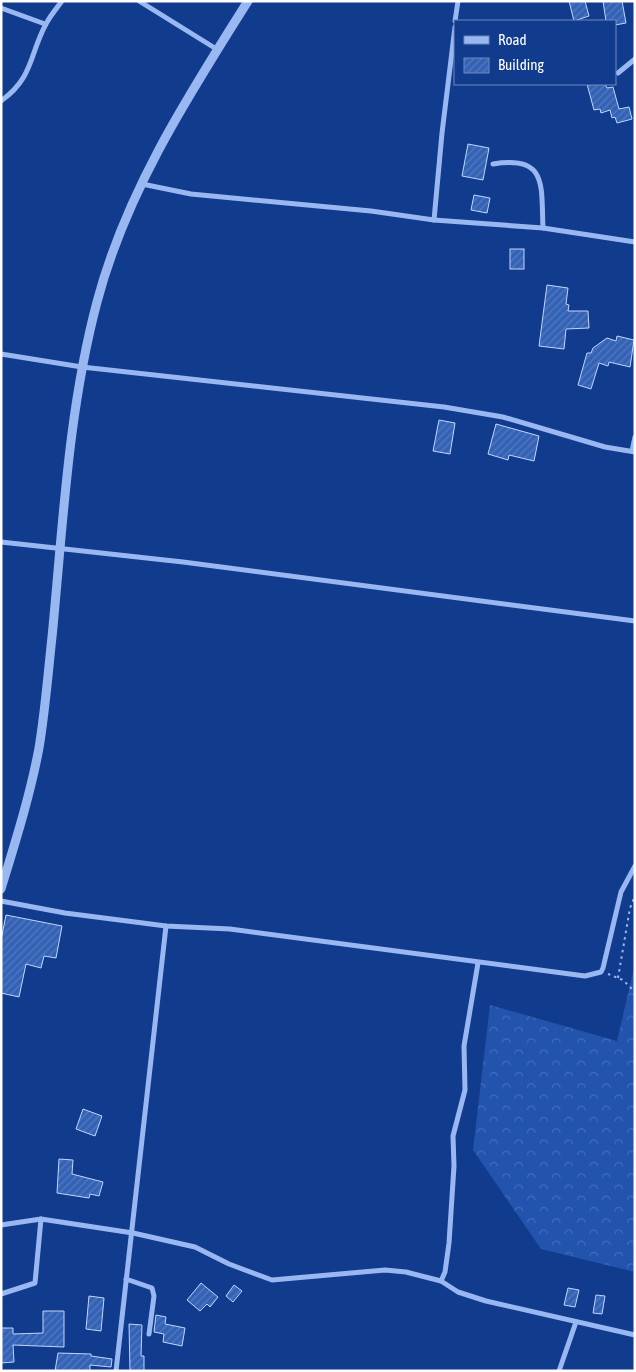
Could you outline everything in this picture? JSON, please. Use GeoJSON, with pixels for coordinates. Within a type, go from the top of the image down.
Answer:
{"type":"FeatureCollection","features":[{"type":"Feature","properties":{"kind":"street"},"geometry":{"type":"LineString","coordinates":[[1,101],[23,80],[33,61],[45,24],[62,1]]}},
{"type":"Feature","properties":{"kind":"street"},"geometry":{"type":"LineString","coordinates":[[139,1],[218,50]]}},
{"type":"Feature","properties":{"kind":"street"},"geometry":{"type":"LineString","coordinates":[[1,889],[17,837],[39,748],[72,432],[82,367],[97,300],[115,248],[155,155],[248,1]]}},
{"type":"Feature","properties":{"kind":"street"},"geometry":{"type":"LineString","coordinates":[[455,20],[458,1]]}},
{"type":"Feature","properties":{"kind":"street"},"geometry":{"type":"LineString","coordinates":[[1,8],[45,24]]}},
{"type":"Feature","properties":{"kind":"street"},"geometry":{"type":"LineString","coordinates":[[434,220],[454,34]]}},
{"type":"Feature","properties":{"kind":"street"},"geometry":{"type":"LineString","coordinates":[[618,73],[635,59]]}},
{"type":"Feature","properties":{"kind":"street"},"geometry":{"type":"LineString","coordinates":[[493,164],[510,161],[525,163],[534,170],[540,182],[543,228]]}},
{"type":"Feature","properties":{"kind":"street"},"geometry":{"type":"LineString","coordinates":[[142,184],[191,194],[371,211],[434,220],[543,228],[635,242]]}},
{"type":"Feature","properties":{"kind":"street"},"geometry":{"type":"LineString","coordinates":[[1,354],[82,367],[464,410],[534,424],[605,447],[633,451],[635,437]]}},
{"type":"Feature","properties":{"kind":"street"},"geometry":{"type":"LineString","coordinates":[[1,542],[635,621]]}},
{"type":"Feature","properties":{"kind":"street"},"geometry":{"type":"LineString","coordinates":[[1,902],[65,913],[166,926],[230,929],[585,976],[601,972],[621,892],[635,866]]}},
{"type":"Feature","properties":{"kind":"street"},"geometry":{"type":"LineString","coordinates":[[116,1371],[166,926]]}},
{"type":"Feature","properties":{"kind":"street"},"geometry":{"type":"LineString","coordinates":[[441,1281],[445,1272],[449,1243],[454,1174],[453,1136],[465,1090],[464,1046],[478,963]]}},
{"type":"Feature","properties":{"kind":"street"},"geometry":{"type":"LineString","coordinates":[[1,1294],[35,1283],[42,1219]]}},
{"type":"Feature","properties":{"kind":"street"},"geometry":{"type":"LineString","coordinates":[[1,1225],[42,1219],[133,1233],[195,1247],[266,1279],[297,1279],[391,1270],[414,1273],[441,1281],[458,1292],[486,1302],[635,1335]]}},
{"type":"Feature","properties":{"kind":"street"},"geometry":{"type":"LineString","coordinates":[[126,1279],[152,1288],[154,1296],[149,1334]]}},
{"type":"Feature","properties":{"kind":"street"},"geometry":{"type":"LineString","coordinates":[[559,1371],[576,1322]]}},
{"type":"Feature","properties":{"kind":"path"},"geometry":{"type":"LineString","coordinates":[[618,978],[630,908],[635,896]]}},
{"type":"Feature","properties":{"kind":"path"},"geometry":{"type":"LineString","coordinates":[[601,972],[618,978],[635,992]]}},
{"type":"Feature","properties":{"kind":"green space"},"geometry":{"type":"Polygon","coordinates":[[[635,964],[635,1272],[541,1249],[473,1150],[490,1005],[617,1041],[635,964]]]}},
{"type":"Feature","properties":{"kind":"building"},"geometry":{"type":"Polygon","coordinates":[[[569,1],[585,1],[589,16],[574,20],[569,1]]]}},
{"type":"Feature","properties":{"kind":"building"},"geometry":{"type":"Polygon","coordinates":[[[603,1],[622,1],[626,23],[616,25],[616,20],[606,20],[603,1]]]}},
{"type":"Feature","properties":{"kind":"building"},"geometry":{"type":"Polygon","coordinates":[[[587,85],[606,85],[607,88],[613,87],[619,109],[629,107],[632,119],[617,123],[615,117],[612,118],[610,110],[601,113],[600,109],[594,110],[587,85]]]}},
{"type":"Feature","properties":{"kind":"building"},"geometry":{"type":"Polygon","coordinates":[[[468,144],[489,148],[483,180],[462,176],[468,144]]]}},
{"type":"Feature","properties":{"kind":"building"},"geometry":{"type":"Polygon","coordinates":[[[474,195],[490,198],[487,213],[471,210],[474,195]]]}},
{"type":"Feature","properties":{"kind":"building"},"geometry":{"type":"Polygon","coordinates":[[[510,249],[524,249],[524,269],[510,269],[510,249]]]}},
{"type":"Feature","properties":{"kind":"building"},"geometry":{"type":"Polygon","coordinates":[[[547,285],[568,288],[566,304],[569,305],[568,311],[588,311],[589,328],[566,329],[564,349],[539,346],[547,285]]]}},
{"type":"Feature","properties":{"kind":"building"},"geometry":{"type":"Polygon","coordinates":[[[617,336],[634,340],[630,367],[609,362],[608,366],[599,363],[591,389],[578,385],[587,353],[591,353],[593,348],[607,338],[616,341],[617,336]]]}},
{"type":"Feature","properties":{"kind":"building"},"geometry":{"type":"Polygon","coordinates":[[[439,420],[455,423],[450,454],[433,451],[439,420]]]}},
{"type":"Feature","properties":{"kind":"building"},"geometry":{"type":"Polygon","coordinates":[[[496,424],[539,436],[534,461],[509,455],[508,460],[488,454],[496,424]]]}},
{"type":"Feature","properties":{"kind":"building"},"geometry":{"type":"Polygon","coordinates":[[[6,915],[62,926],[56,958],[44,956],[41,968],[26,964],[19,997],[1,993],[1,940],[6,915]]]}},
{"type":"Feature","properties":{"kind":"building"},"geometry":{"type":"Polygon","coordinates":[[[83,1109],[102,1116],[95,1136],[76,1129],[83,1109]]]}},
{"type":"Feature","properties":{"kind":"building"},"geometry":{"type":"Polygon","coordinates":[[[59,1159],[73,1160],[72,1174],[103,1182],[99,1196],[90,1194],[89,1198],[57,1193],[59,1159]]]}},
{"type":"Feature","properties":{"kind":"building"},"geometry":{"type":"Polygon","coordinates":[[[201,1283],[218,1297],[210,1307],[207,1304],[200,1311],[187,1300],[201,1283]]]}},
{"type":"Feature","properties":{"kind":"building"},"geometry":{"type":"Polygon","coordinates":[[[234,1285],[242,1291],[233,1302],[226,1296],[234,1285]]]}},
{"type":"Feature","properties":{"kind":"building"},"geometry":{"type":"Polygon","coordinates":[[[568,1288],[579,1290],[575,1307],[564,1305],[568,1288]]]}},
{"type":"Feature","properties":{"kind":"building"},"geometry":{"type":"Polygon","coordinates":[[[596,1295],[605,1296],[602,1314],[593,1313],[596,1295]]]}},
{"type":"Feature","properties":{"kind":"building"},"geometry":{"type":"Polygon","coordinates":[[[89,1296],[104,1298],[101,1331],[86,1329],[89,1296]]]}},
{"type":"Feature","properties":{"kind":"building"},"geometry":{"type":"Polygon","coordinates":[[[43,1311],[64,1311],[64,1347],[13,1345],[14,1362],[1,1363],[1,1328],[13,1328],[13,1334],[43,1333],[43,1311]]]}},
{"type":"Feature","properties":{"kind":"building"},"geometry":{"type":"Polygon","coordinates":[[[156,1315],[166,1317],[165,1324],[185,1328],[182,1346],[163,1342],[164,1334],[154,1332],[156,1315]]]}},
{"type":"Feature","properties":{"kind":"building"},"geometry":{"type":"Polygon","coordinates":[[[129,1324],[142,1325],[141,1356],[144,1356],[144,1371],[130,1371],[129,1324]]]}},
{"type":"Feature","properties":{"kind":"building"},"geometry":{"type":"Polygon","coordinates":[[[58,1353],[91,1354],[91,1356],[112,1359],[111,1367],[90,1365],[90,1371],[55,1371],[58,1353]]]}}]}
